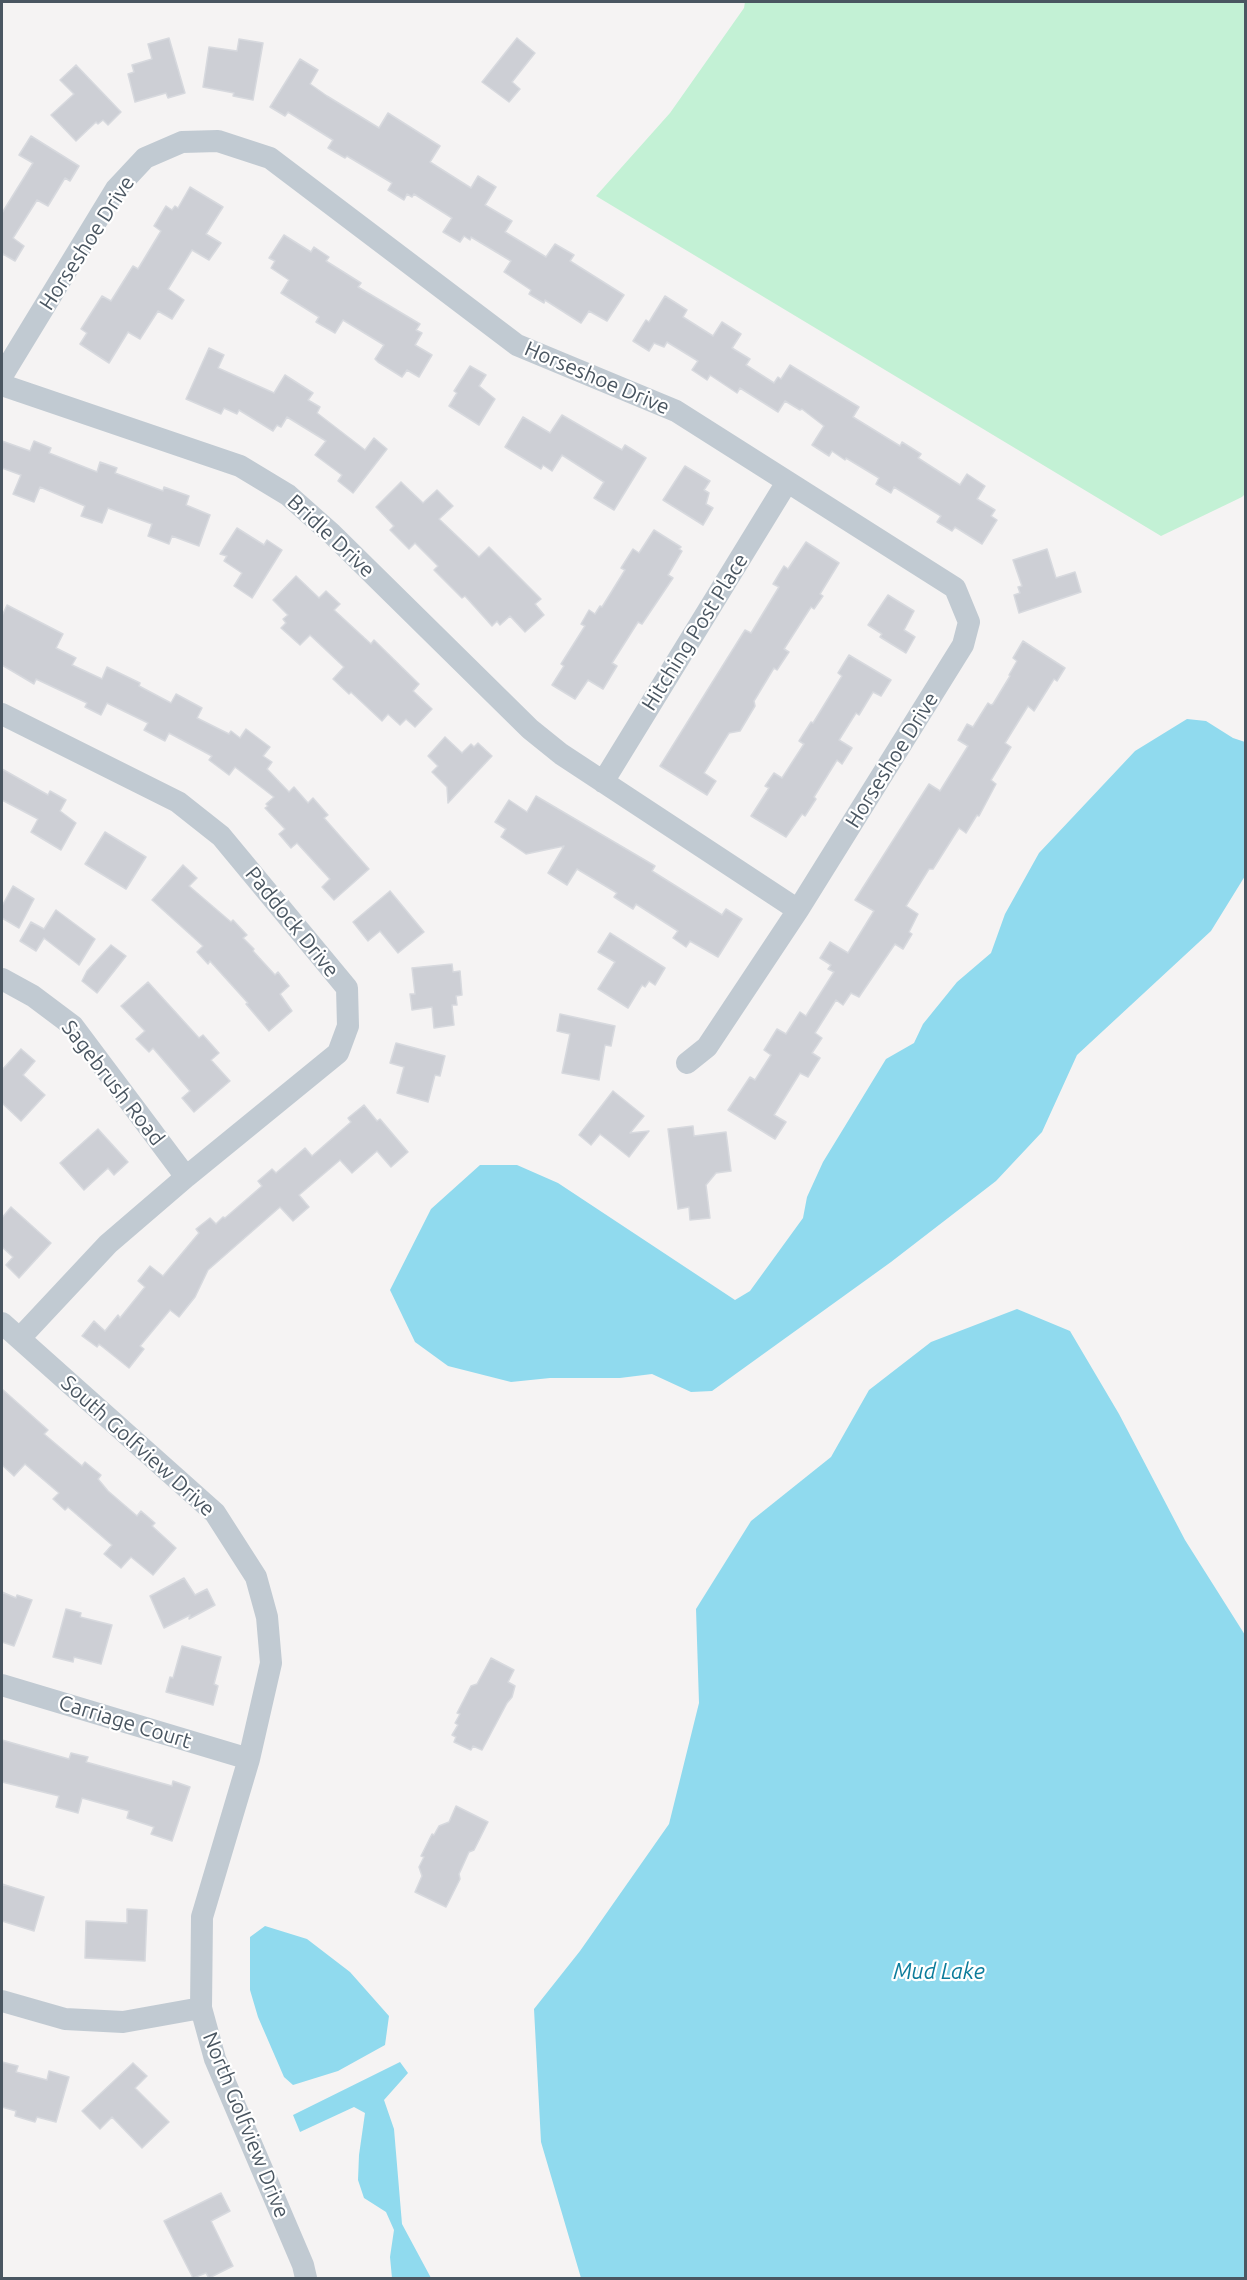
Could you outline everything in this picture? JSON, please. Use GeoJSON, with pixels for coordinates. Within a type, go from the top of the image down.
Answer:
{"type":"FeatureCollection","features":[{"type":"Feature","properties":{"kind":"street","name":"Horseshoe Drive"},"geometry":{"type":"LineString","coordinates":[[2,376],[116,189],[145,158],[182,142],[219,141],[270,158],[516,345],[676,411],[956,588],[969,622],[963,645],[798,910],[706,1047],[687,1063]]}},
{"type":"Feature","properties":{"kind":"street","name":"Bridle Drive"},"geometry":{"type":"LineString","coordinates":[[2,385],[240,466],[288,495],[332,534],[530,729],[561,754],[603,782]]}},
{"type":"Feature","properties":{"kind":"street","name":"Hitching Post Place"},"geometry":{"type":"LineString","coordinates":[[603,782],[787,482]]}},
{"type":"Feature","properties":{"kind":"street","name":"Paddock Drive"},"geometry":{"type":"LineString","coordinates":[[2,714],[178,802],[222,836],[346,988],[348,1026],[338,1053],[108,1244],[20,1338]]}},
{"type":"Feature","properties":{"kind":"street"},"geometry":{"type":"LineString","coordinates":[[603,782],[798,910]]}},
{"type":"Feature","properties":{"kind":"street","name":"Sagebrush Road"},"geometry":{"type":"LineString","coordinates":[[2,979],[33,996],[73,1026],[186,1177]]}},
{"type":"Feature","properties":{"kind":"street","name":"South Golfview Drive"},"geometry":{"type":"LineString","coordinates":[[2,1323],[215,1513],[256,1577],[267,1617],[271,1663],[249,1759]]}},
{"type":"Feature","properties":{"kind":"street","name":"Carriage Court"},"geometry":{"type":"LineString","coordinates":[[2,1685],[249,1759]]}},
{"type":"Feature","properties":{"kind":"street","name":"North Golfview Drive"},"geometry":{"type":"LineString","coordinates":[[249,1759],[202,1917],[201,2008],[216,2059],[306,2278]]}},
{"type":"Feature","properties":{"kind":"street"},"geometry":{"type":"LineString","coordinates":[[2,2001],[65,2019],[123,2022],[201,2008]]}},
{"type":"Feature","properties":{"kind":"green space"},"geometry":{"type":"Polygon","coordinates":[[[745,2],[1245,2],[1246,493],[1161,536],[596,196],[670,113],[744,8],[745,2]]]}},
{"type":"Feature","properties":{"kind":"water"},"geometry":{"type":"Polygon","coordinates":[[[1187,719],[1206,721],[1233,738],[1245,742],[1245,876],[1211,931],[1077,1055],[1042,1132],[996,1181],[891,1262],[712,1391],[691,1392],[652,1374],[620,1378],[550,1378],[511,1382],[448,1366],[415,1342],[390,1290],[431,1209],[480,1165],[517,1165],[558,1183],[735,1300],[750,1291],[803,1218],[807,1197],[823,1162],[886,1059],[914,1043],[923,1024],[957,982],[991,953],[1005,914],[1039,853],[1135,751],[1187,719]]]}},
{"type":"Feature","properties":{"kind":"water","name":"Mud Lake"},"geometry":{"type":"Polygon","coordinates":[[[1017,1309],[1070,1331],[1119,1414],[1185,1540],[1245,1635],[1245,2278],[581,2278],[541,2142],[534,2009],[580,1951],[669,1824],[699,1703],[696,1609],[751,1521],[831,1457],[869,1390],[931,1342],[1017,1309]]]}},
{"type":"Feature","properties":{"kind":"water"},"geometry":{"type":"Polygon","coordinates":[[[265,1926],[307,1939],[350,1972],[389,2016],[385,2045],[338,2071],[293,2085],[284,2077],[258,2017],[250,1990],[250,1937],[265,1926]]]}},
{"type":"Feature","properties":{"kind":"water"},"geometry":{"type":"Polygon","coordinates":[[[400,2062],[408,2073],[384,2100],[394,2129],[402,2224],[431,2278],[392,2278],[390,2257],[394,2230],[386,2212],[364,2198],[358,2180],[365,2113],[354,2107],[300,2132],[293,2115],[400,2062]]]}},
{"type":"Feature","properties":{"kind":"building"},"geometry":{"type":"Polygon","coordinates":[[[169,38],[185,93],[168,98],[166,93],[135,102],[128,74],[134,72],[132,65],[152,59],[148,44],[169,38]]]}},
{"type":"Feature","properties":{"kind":"building"},"geometry":{"type":"Polygon","coordinates":[[[517,38],[535,53],[512,82],[520,89],[509,102],[482,82],[517,38]]]}},
{"type":"Feature","properties":{"kind":"building"},"geometry":{"type":"Polygon","coordinates":[[[239,39],[263,43],[253,100],[233,96],[234,93],[203,87],[209,47],[237,51],[239,39]]]}},
{"type":"Feature","properties":{"kind":"building"},"geometry":{"type":"Polygon","coordinates":[[[300,59],[318,70],[310,84],[327,96],[379,128],[388,113],[440,146],[430,162],[471,188],[478,176],[496,187],[485,205],[512,221],[505,232],[546,257],[555,244],[574,255],[570,261],[624,295],[607,321],[589,311],[581,323],[545,300],[544,303],[529,294],[531,290],[504,272],[511,261],[471,237],[470,240],[464,236],[460,242],[443,232],[452,218],[414,194],[412,197],[407,194],[404,200],[388,190],[392,183],[347,156],[345,158],[328,148],[333,140],[288,112],[285,116],[270,107],[300,59]]]}},
{"type":"Feature","properties":{"kind":"building"},"geometry":{"type":"Polygon","coordinates":[[[76,65],[121,112],[108,125],[103,120],[98,124],[96,122],[76,141],[51,115],[74,94],[60,80],[76,65]]]}},
{"type":"Feature","properties":{"kind":"building"},"geometry":{"type":"Polygon","coordinates":[[[31,136],[79,166],[70,181],[65,178],[48,206],[37,200],[13,238],[24,246],[15,261],[3,254],[2,257],[2,213],[33,163],[19,155],[31,136]]]}},
{"type":"Feature","properties":{"kind":"building"},"geometry":{"type":"Polygon","coordinates":[[[190,187],[223,207],[206,234],[221,243],[209,260],[192,250],[168,289],[184,300],[172,319],[158,311],[140,339],[128,332],[109,363],[80,344],[87,333],[81,329],[102,296],[111,301],[133,266],[138,269],[161,231],[154,226],[166,206],[172,210],[175,206],[178,208],[190,187]]]}},
{"type":"Feature","properties":{"kind":"building"},"geometry":{"type":"Polygon","coordinates":[[[284,235],[311,252],[314,247],[329,257],[326,261],[361,283],[358,287],[420,324],[416,330],[422,333],[415,345],[432,355],[419,377],[407,370],[402,377],[378,362],[375,359],[384,345],[343,320],[335,333],[316,322],[319,317],[281,293],[289,280],[271,268],[275,261],[269,258],[284,235]]]}},
{"type":"Feature","properties":{"kind":"building"},"geometry":{"type":"Polygon","coordinates":[[[665,296],[687,310],[683,317],[713,336],[722,322],[741,334],[732,348],[750,359],[746,365],[774,383],[778,377],[781,379],[790,365],[859,407],[853,417],[900,446],[902,442],[921,454],[918,458],[960,485],[967,474],[985,486],[977,499],[995,510],[991,516],[997,520],[982,544],[955,527],[952,531],[937,522],[941,516],[894,487],[891,493],[876,484],[879,478],[846,458],[845,460],[832,451],[829,456],[812,445],[824,426],[802,409],[785,401],[778,412],[740,388],[737,393],[710,375],[707,380],[692,370],[698,361],[667,342],[664,347],[654,343],[649,351],[633,341],[646,320],[649,322],[665,296]]]}},
{"type":"Feature","properties":{"kind":"building"},"geometry":{"type":"Polygon","coordinates":[[[209,348],[224,355],[218,368],[274,393],[285,375],[313,393],[308,400],[320,407],[317,413],[365,450],[374,438],[387,449],[353,493],[338,481],[342,475],[315,455],[326,441],[287,417],[281,427],[277,425],[273,431],[239,410],[237,414],[224,408],[221,414],[186,399],[209,348]]]}},
{"type":"Feature","properties":{"kind":"building"},"geometry":{"type":"Polygon","coordinates":[[[470,366],[486,375],[479,386],[495,399],[479,425],[449,406],[457,393],[454,391],[470,366]]]}},
{"type":"Feature","properties":{"kind":"building"},"geometry":{"type":"Polygon","coordinates":[[[562,415],[622,450],[625,445],[646,458],[614,510],[594,498],[604,482],[562,455],[552,471],[543,465],[541,469],[505,447],[523,417],[550,433],[562,415]]]}},
{"type":"Feature","properties":{"kind":"building"},"geometry":{"type":"Polygon","coordinates":[[[2,441],[30,451],[34,441],[51,448],[49,453],[97,472],[100,462],[117,468],[115,473],[163,491],[164,487],[189,496],[186,505],[210,515],[199,546],[172,536],[169,544],[148,536],[152,524],[108,508],[102,523],[81,516],[85,506],[40,487],[34,502],[13,494],[21,475],[2,468],[2,441]]]}},
{"type":"Feature","properties":{"kind":"building"},"geometry":{"type":"Polygon","coordinates":[[[685,466],[710,481],[704,490],[709,493],[706,504],[713,508],[703,525],[663,500],[685,466]]]}},
{"type":"Feature","properties":{"kind":"building"},"geometry":{"type":"Polygon","coordinates":[[[401,482],[423,503],[437,490],[453,506],[439,519],[479,557],[489,547],[541,599],[535,604],[544,615],[525,632],[510,616],[500,625],[497,621],[492,626],[465,596],[462,598],[434,570],[438,566],[415,543],[409,549],[390,530],[394,526],[376,507],[401,482]]]}},
{"type":"Feature","properties":{"kind":"building"},"geometry":{"type":"Polygon","coordinates":[[[237,528],[264,545],[267,540],[282,550],[252,598],[234,586],[242,573],[224,561],[227,556],[220,554],[237,528]]]}},
{"type":"Feature","properties":{"kind":"building"},"geometry":{"type":"Polygon","coordinates":[[[654,530],[681,547],[679,549],[682,551],[668,575],[673,578],[642,624],[638,622],[612,663],[617,666],[603,689],[588,680],[575,699],[552,685],[564,666],[561,664],[585,626],[581,624],[589,610],[595,614],[600,606],[602,607],[625,570],[621,568],[633,549],[639,553],[654,530]]]}},
{"type":"Feature","properties":{"kind":"building"},"geometry":{"type":"Polygon","coordinates":[[[806,542],[839,563],[820,594],[823,596],[814,609],[811,607],[784,649],[789,652],[777,670],[774,668],[754,701],[755,706],[740,731],[729,733],[704,773],[716,781],[707,795],[660,766],[745,630],[751,633],[779,587],[773,584],[784,566],[788,569],[806,542]]]}},
{"type":"Feature","properties":{"kind":"building"},"geometry":{"type":"Polygon","coordinates":[[[1047,549],[1056,578],[1075,572],[1081,592],[1019,613],[1014,595],[1020,593],[1018,587],[1022,586],[1013,560],[1047,549]]]}},
{"type":"Feature","properties":{"kind":"building"},"geometry":{"type":"Polygon","coordinates":[[[296,576],[319,598],[326,591],[340,604],[334,610],[371,644],[374,640],[419,684],[413,691],[432,709],[415,727],[406,719],[400,725],[388,714],[382,721],[351,692],[349,694],[333,679],[344,667],[310,635],[300,645],[281,628],[286,623],[283,619],[288,615],[273,600],[296,576]]]}},
{"type":"Feature","properties":{"kind":"building"},"geometry":{"type":"Polygon","coordinates":[[[888,595],[914,611],[904,630],[915,637],[906,653],[880,637],[882,634],[868,625],[888,595]]]}},
{"type":"Feature","properties":{"kind":"building"},"geometry":{"type":"Polygon","coordinates":[[[7,605],[63,634],[56,648],[76,658],[72,665],[102,679],[107,667],[140,683],[139,686],[171,703],[176,694],[202,708],[197,718],[229,734],[231,731],[240,738],[246,729],[270,747],[263,756],[272,762],[267,769],[289,792],[294,787],[308,803],[313,798],[328,815],[324,818],[369,869],[334,900],[322,887],[330,879],[297,843],[291,848],[279,834],[285,829],[265,808],[274,797],[235,767],[229,775],[209,760],[212,756],[169,733],[165,741],[144,730],[148,723],[107,703],[101,715],[85,707],[87,703],[36,679],[34,684],[2,665],[2,616],[7,605]]]}},
{"type":"Feature","properties":{"kind":"building"},"geometry":{"type":"Polygon","coordinates":[[[1023,641],[1065,668],[1057,681],[1054,679],[1034,711],[1028,706],[1005,743],[1011,747],[991,780],[996,784],[979,816],[977,815],[966,833],[959,828],[906,906],[918,914],[909,932],[912,934],[903,949],[895,944],[859,997],[851,993],[843,1005],[836,1000],[815,1033],[822,1038],[812,1053],[820,1058],[808,1077],[800,1073],[774,1115],[786,1122],[775,1139],[728,1110],[750,1077],[755,1080],[771,1055],[764,1050],[777,1029],[786,1034],[800,1012],[806,1016],[834,972],[828,969],[831,965],[820,958],[830,942],[848,953],[874,911],[855,900],[929,784],[940,791],[968,746],[958,740],[967,724],[973,727],[988,703],[993,704],[1010,676],[1017,661],[1013,658],[1023,641]]]}},
{"type":"Feature","properties":{"kind":"building"},"geometry":{"type":"Polygon","coordinates":[[[849,655],[891,680],[881,696],[873,692],[859,715],[856,713],[839,740],[852,748],[842,764],[837,760],[805,816],[802,814],[786,837],[751,816],[769,788],[765,786],[774,773],[782,778],[804,744],[799,741],[842,676],[838,673],[849,655]]]}},
{"type":"Feature","properties":{"kind":"building"},"geometry":{"type":"Polygon","coordinates":[[[445,737],[462,753],[471,744],[474,747],[478,743],[492,756],[448,803],[447,787],[432,772],[438,766],[428,756],[445,737]]]}},
{"type":"Feature","properties":{"kind":"building"},"geometry":{"type":"Polygon","coordinates":[[[2,769],[48,795],[50,791],[66,800],[60,811],[76,823],[61,850],[31,832],[38,819],[2,800],[2,769]]]}},
{"type":"Feature","properties":{"kind":"building"},"geometry":{"type":"Polygon","coordinates":[[[536,796],[655,866],[652,871],[722,915],[726,909],[742,919],[718,957],[690,941],[686,947],[673,938],[678,931],[636,904],[633,909],[614,897],[617,893],[577,869],[567,885],[548,873],[564,846],[526,854],[501,837],[506,829],[495,822],[509,800],[527,812],[536,796]]]}},
{"type":"Feature","properties":{"kind":"building"},"geometry":{"type":"Polygon","coordinates":[[[105,832],[146,857],[126,889],[85,864],[105,832]]]}},
{"type":"Feature","properties":{"kind":"building"},"geometry":{"type":"Polygon","coordinates":[[[183,865],[197,878],[189,886],[231,922],[233,920],[247,935],[243,938],[254,949],[253,951],[275,975],[278,972],[289,986],[280,994],[292,1011],[269,1031],[246,1004],[248,1003],[210,961],[208,964],[197,952],[203,946],[152,900],[183,865]]]}},
{"type":"Feature","properties":{"kind":"building"},"geometry":{"type":"Polygon","coordinates":[[[13,886],[34,899],[19,928],[2,918],[2,906],[13,886]]]}},
{"type":"Feature","properties":{"kind":"building"},"geometry":{"type":"Polygon","coordinates":[[[390,891],[424,932],[398,953],[380,931],[368,941],[353,922],[390,891]]]}},
{"type":"Feature","properties":{"kind":"building"},"geometry":{"type":"Polygon","coordinates":[[[56,910],[95,939],[79,965],[44,938],[36,951],[20,941],[31,922],[44,929],[56,910]]]}},
{"type":"Feature","properties":{"kind":"building"},"geometry":{"type":"Polygon","coordinates":[[[610,933],[665,968],[655,985],[649,981],[645,987],[642,985],[628,1008],[598,989],[615,962],[598,952],[610,933]]]}},
{"type":"Feature","properties":{"kind":"building"},"geometry":{"type":"Polygon","coordinates":[[[111,945],[126,956],[97,993],[82,981],[87,971],[111,945]]]}},
{"type":"Feature","properties":{"kind":"building"},"geometry":{"type":"Polygon","coordinates":[[[452,964],[453,972],[460,971],[462,995],[456,996],[457,1005],[452,1005],[454,1025],[434,1028],[432,1007],[412,1010],[410,994],[415,994],[412,968],[452,964]]]}},
{"type":"Feature","properties":{"kind":"building"},"geometry":{"type":"Polygon","coordinates":[[[148,982],[199,1038],[203,1035],[219,1053],[211,1060],[230,1081],[194,1112],[182,1098],[190,1091],[153,1048],[149,1052],[136,1039],[145,1031],[121,1006],[148,982]]]}},
{"type":"Feature","properties":{"kind":"building"},"geometry":{"type":"Polygon","coordinates":[[[560,1014],[615,1026],[611,1046],[605,1045],[599,1080],[562,1073],[570,1034],[557,1031],[560,1014]]]}},
{"type":"Feature","properties":{"kind":"building"},"geometry":{"type":"Polygon","coordinates":[[[396,1043],[445,1056],[440,1076],[435,1075],[428,1102],[397,1093],[404,1067],[390,1063],[396,1043]]]}},
{"type":"Feature","properties":{"kind":"building"},"geometry":{"type":"Polygon","coordinates":[[[21,1049],[35,1061],[23,1075],[45,1095],[21,1121],[2,1103],[2,1070],[21,1049]]]}},
{"type":"Feature","properties":{"kind":"building"},"geometry":{"type":"Polygon","coordinates":[[[613,1091],[644,1116],[630,1133],[649,1131],[629,1157],[600,1134],[591,1145],[579,1135],[613,1091]]]}},
{"type":"Feature","properties":{"kind":"building"},"geometry":{"type":"Polygon","coordinates":[[[364,1105],[377,1121],[380,1119],[408,1152],[391,1167],[377,1151],[352,1173],[340,1160],[299,1195],[309,1207],[293,1221],[280,1207],[208,1270],[195,1297],[179,1317],[170,1310],[140,1346],[144,1349],[129,1368],[99,1344],[97,1347],[82,1336],[94,1321],[105,1331],[118,1315],[120,1318],[145,1287],[138,1281],[150,1266],[163,1276],[199,1233],[196,1229],[210,1218],[216,1224],[223,1217],[225,1218],[262,1186],[258,1181],[272,1169],[276,1173],[305,1148],[312,1156],[351,1122],[348,1118],[364,1105]]]}},
{"type":"Feature","properties":{"kind":"building"},"geometry":{"type":"Polygon","coordinates":[[[693,1126],[694,1136],[726,1132],[731,1171],[716,1173],[706,1185],[710,1218],[690,1220],[689,1207],[678,1209],[668,1129],[693,1126]]]}},
{"type":"Feature","properties":{"kind":"building"},"geometry":{"type":"Polygon","coordinates":[[[98,1129],[128,1162],[114,1175],[108,1168],[84,1190],[60,1163],[98,1129]]]}},
{"type":"Feature","properties":{"kind":"building"},"geometry":{"type":"Polygon","coordinates":[[[11,1207],[51,1243],[19,1278],[6,1265],[13,1257],[2,1247],[2,1218],[11,1207]]]}},
{"type":"Feature","properties":{"kind":"building"},"geometry":{"type":"Polygon","coordinates":[[[2,1389],[48,1430],[44,1434],[82,1466],[85,1462],[101,1475],[98,1479],[108,1491],[137,1516],[141,1511],[155,1523],[152,1526],[176,1548],[153,1575],[131,1557],[121,1568],[104,1554],[112,1545],[68,1507],[65,1510],[53,1499],[59,1493],[25,1464],[14,1476],[2,1465],[2,1389]]]}},
{"type":"Feature","properties":{"kind":"building"},"geometry":{"type":"Polygon","coordinates":[[[184,1578],[195,1595],[207,1589],[215,1605],[189,1619],[190,1615],[164,1628],[150,1596],[184,1578]]]}},
{"type":"Feature","properties":{"kind":"building"},"geometry":{"type":"Polygon","coordinates":[[[2,1592],[16,1598],[17,1595],[32,1600],[14,1646],[2,1642],[2,1592]]]}},
{"type":"Feature","properties":{"kind":"building"},"geometry":{"type":"Polygon","coordinates":[[[66,1609],[81,1613],[80,1617],[112,1625],[101,1664],[74,1657],[73,1662],[53,1657],[66,1609]]]}},
{"type":"Feature","properties":{"kind":"building"},"geometry":{"type":"Polygon","coordinates":[[[182,1646],[221,1657],[214,1684],[218,1686],[213,1705],[166,1692],[170,1677],[173,1678],[182,1646]]]}},
{"type":"Feature","properties":{"kind":"building"},"geometry":{"type":"Polygon","coordinates":[[[491,1658],[514,1670],[508,1682],[515,1686],[512,1697],[482,1750],[473,1746],[471,1750],[454,1742],[456,1737],[452,1735],[458,1725],[455,1723],[460,1714],[457,1713],[471,1686],[477,1684],[491,1658]]]}},
{"type":"Feature","properties":{"kind":"building"},"geometry":{"type":"Polygon","coordinates":[[[2,1740],[69,1759],[71,1753],[88,1757],[86,1762],[172,1786],[173,1781],[190,1787],[172,1841],[151,1834],[154,1827],[127,1818],[129,1811],[82,1798],[78,1813],[56,1807],[59,1796],[2,1782],[2,1740]]]}},
{"type":"Feature","properties":{"kind":"building"},"geometry":{"type":"Polygon","coordinates":[[[456,1806],[488,1822],[474,1850],[469,1852],[459,1874],[460,1879],[446,1907],[415,1892],[422,1876],[419,1867],[424,1857],[421,1856],[432,1834],[434,1835],[439,1826],[449,1822],[456,1806]]]}},
{"type":"Feature","properties":{"kind":"building"},"geometry":{"type":"Polygon","coordinates":[[[2,1884],[44,1897],[34,1931],[2,1921],[2,1884]]]}},
{"type":"Feature","properties":{"kind":"building"},"geometry":{"type":"Polygon","coordinates":[[[127,1909],[147,1910],[145,1961],[85,1958],[86,1921],[127,1923],[127,1909]]]}},
{"type":"Feature","properties":{"kind":"building"},"geometry":{"type":"Polygon","coordinates":[[[2,2062],[18,2066],[16,2072],[47,2080],[49,2071],[69,2077],[56,2122],[37,2117],[35,2122],[15,2116],[16,2111],[2,2107],[2,2062]]]}},
{"type":"Feature","properties":{"kind":"building"},"geometry":{"type":"Polygon","coordinates":[[[133,2063],[147,2076],[135,2088],[169,2122],[142,2148],[112,2117],[100,2129],[82,2111],[133,2063]]]}},
{"type":"Feature","properties":{"kind":"building"},"geometry":{"type":"Polygon","coordinates":[[[221,2193],[230,2211],[211,2221],[233,2266],[209,2278],[206,2273],[193,2278],[164,2221],[221,2193]]]}}]}
